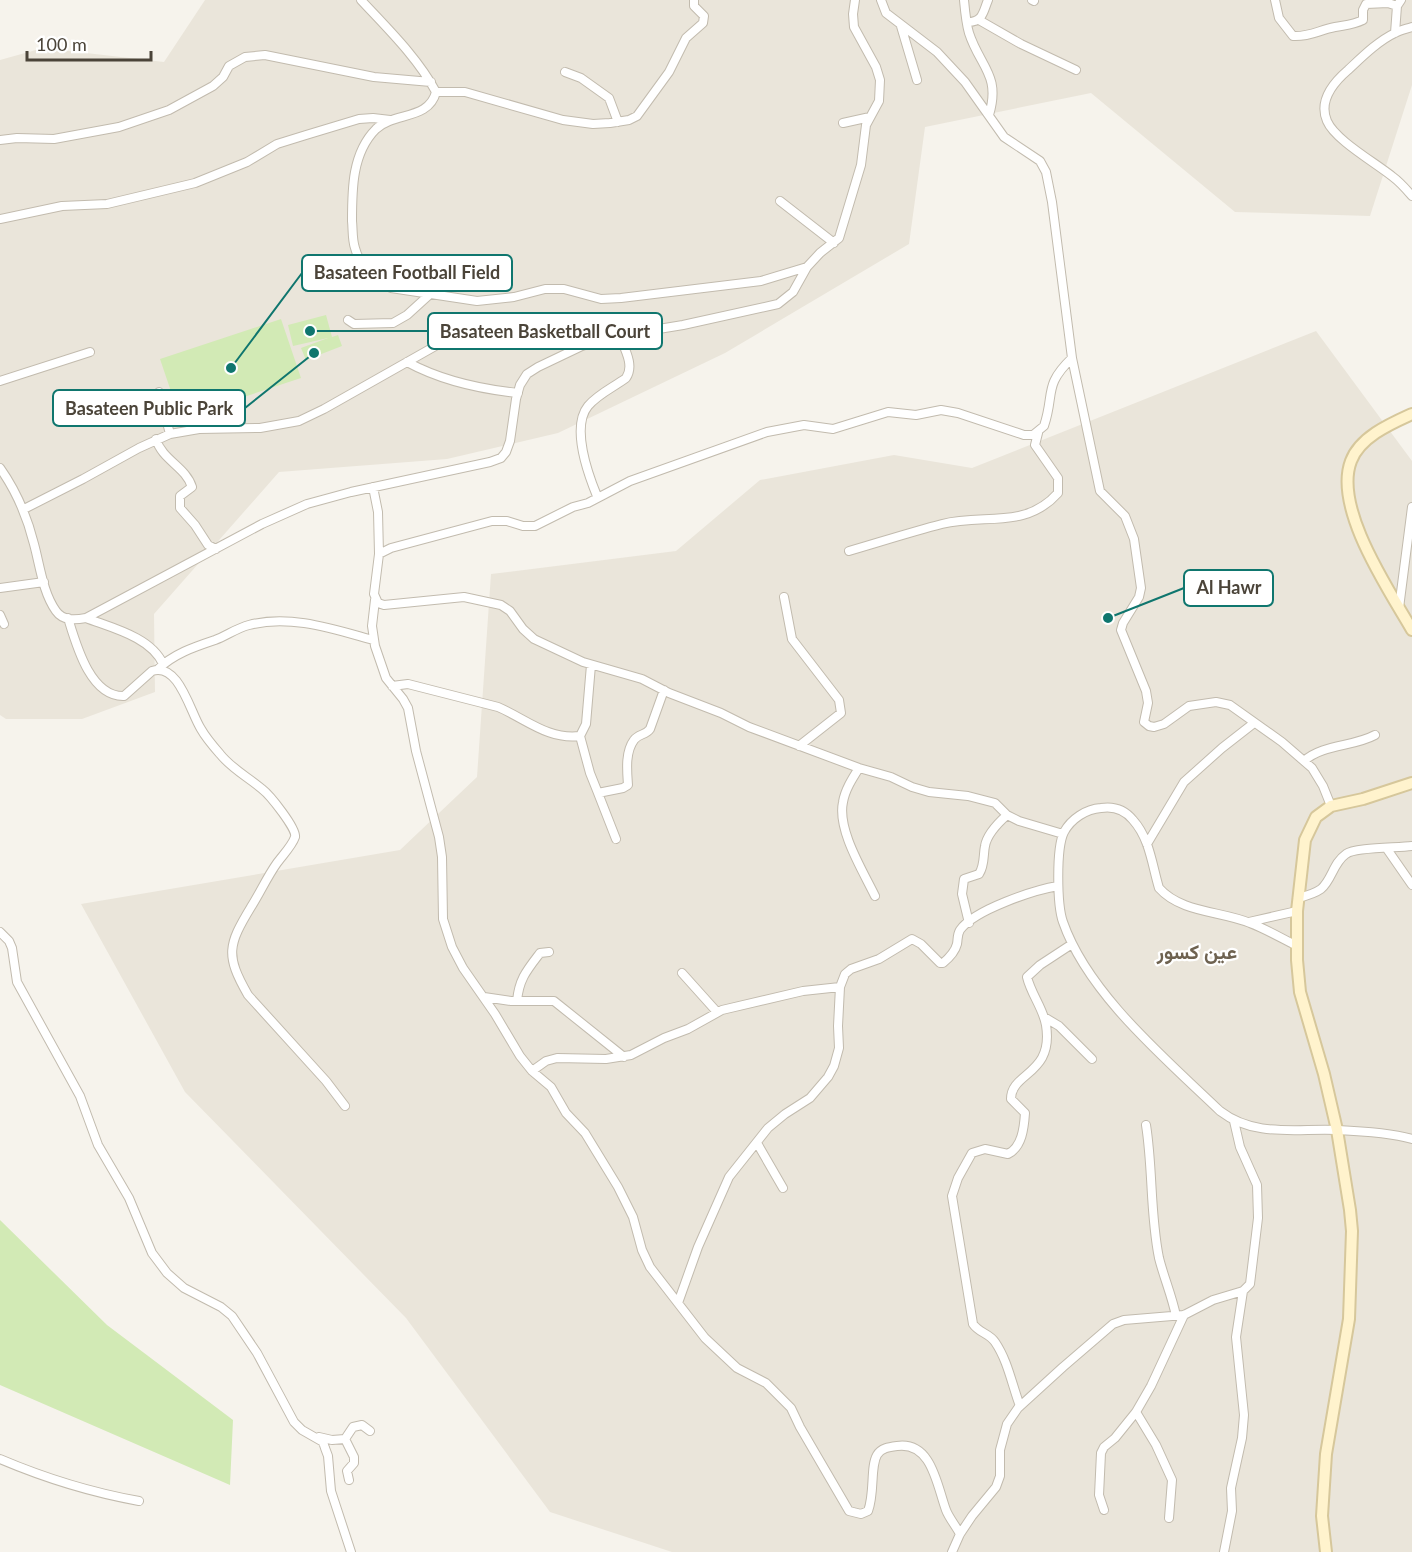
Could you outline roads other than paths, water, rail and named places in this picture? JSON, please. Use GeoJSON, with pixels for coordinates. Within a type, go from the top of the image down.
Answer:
{"type":"FeatureCollection","features":[{"type":"Feature","properties":{"kind":"main road"},"geometry":{"type":"LineString","coordinates":[[1407,416],[1373,435],[1357,450],[1351,461],[1348,476],[1350,505],[1355,521],[1366,547],[1412,630]]}},
{"type":"Feature","properties":{"kind":"main road"},"geometry":{"type":"LineString","coordinates":[[1326,1552],[1322,1516],[1326,1454],[1349,1319],[1350,1210],[1337,1130],[1324,1074],[1300,992],[1297,946],[1298,898],[1305,840],[1316,817],[1331,806],[1380,794],[1412,783]]}},
{"type":"Feature","properties":{"kind":"street"},"geometry":{"type":"LineString","coordinates":[[362,0],[405,49],[436,92],[434,99],[426,108],[390,120],[378,127],[368,139],[354,175],[352,205],[355,249],[361,263],[381,283],[406,291],[484,301],[514,297],[545,289],[564,289],[601,299],[761,281],[807,267]]}},
{"type":"Feature","properties":{"kind":"street"},"geometry":{"type":"LineString","coordinates":[[436,92],[465,92],[579,123],[629,120],[642,112],[669,72],[686,38],[703,23],[704,16],[694,6],[693,0]]}},
{"type":"Feature","properties":{"kind":"street"},"geometry":{"type":"LineString","coordinates":[[0,468],[16,491],[24,509],[44,582],[57,612],[74,620],[86,618],[280,515],[306,504],[501,458],[510,441],[518,393],[527,374],[596,341],[778,304],[793,292],[807,267],[839,238],[858,178],[864,133],[879,101],[880,80],[872,59],[854,27],[855,0]]}},
{"type":"Feature","properties":{"kind":"street"},"geometry":{"type":"LineString","coordinates":[[880,0],[886,13],[937,52],[965,82],[1004,137],[1040,161],[1046,172],[1072,358],[1100,491],[1125,516],[1134,538],[1141,588],[1139,597],[1121,630],[1146,691],[1148,703],[1144,722],[1154,727],[1164,724],[1189,706],[1216,702],[1230,705],[1304,760],[1323,786],[1331,806]]}},
{"type":"Feature","properties":{"kind":"street"},"geometry":{"type":"LineString","coordinates":[[964,0],[969,33],[993,82],[989,115]]}},
{"type":"Feature","properties":{"kind":"street"},"geometry":{"type":"LineString","coordinates":[[968,22],[978,20],[982,16],[988,0]]}},
{"type":"Feature","properties":{"kind":"street"},"geometry":{"type":"LineString","coordinates":[[1275,0],[1284,28],[1293,36],[1306,37],[1363,20],[1363,10],[1366,4],[1399,3],[1395,33]]}},
{"type":"Feature","properties":{"kind":"street"},"geometry":{"type":"LineString","coordinates":[[978,20],[1021,44],[1076,70]]}},
{"type":"Feature","properties":{"kind":"street"},"geometry":{"type":"LineString","coordinates":[[901,26],[917,80]]}},
{"type":"Feature","properties":{"kind":"street"},"geometry":{"type":"LineString","coordinates":[[1412,27],[1395,33],[1336,80],[1326,98],[1326,120],[1334,130],[1351,146],[1394,177],[1412,196]]}},
{"type":"Feature","properties":{"kind":"street"},"geometry":{"type":"LineString","coordinates":[[0,140],[54,139],[119,128],[170,110],[213,86],[223,77],[229,66],[245,57],[265,55],[374,77],[431,82]]}},
{"type":"Feature","properties":{"kind":"street"},"geometry":{"type":"LineString","coordinates":[[565,72],[581,78],[609,98],[618,122]]}},
{"type":"Feature","properties":{"kind":"street"},"geometry":{"type":"LineString","coordinates":[[843,123],[870,117]]}},
{"type":"Feature","properties":{"kind":"street"},"geometry":{"type":"LineString","coordinates":[[0,219],[55,207],[107,204],[195,183],[239,166],[277,144],[359,120],[373,118],[390,120]]}},
{"type":"Feature","properties":{"kind":"street"},"geometry":{"type":"LineString","coordinates":[[780,201],[834,243]]}},
{"type":"Feature","properties":{"kind":"street"},"geometry":{"type":"LineString","coordinates":[[348,320],[354,324],[393,323],[407,315],[429,295]]}},
{"type":"Feature","properties":{"kind":"street"},"geometry":{"type":"LineString","coordinates":[[24,509],[156,439],[170,434],[199,429],[260,428],[299,421],[446,340],[460,335],[488,330],[514,330],[596,341]]}},
{"type":"Feature","properties":{"kind":"street"},"geometry":{"type":"LineString","coordinates":[[597,496],[584,454],[582,420],[589,405],[630,373],[628,359],[619,335]]}},
{"type":"Feature","properties":{"kind":"street"},"geometry":{"type":"LineString","coordinates":[[0,381],[90,352]]}},
{"type":"Feature","properties":{"kind":"street"},"geometry":{"type":"LineString","coordinates":[[849,551],[944,523],[1020,517],[1040,510],[1058,493],[1058,478],[1035,446],[1038,433],[1046,422],[1052,382],[1072,358]]}},
{"type":"Feature","properties":{"kind":"street"},"geometry":{"type":"LineString","coordinates":[[407,362],[450,381],[518,393]]}},
{"type":"Feature","properties":{"kind":"street"},"geometry":{"type":"LineString","coordinates":[[159,392],[170,434]]}},
{"type":"Feature","properties":{"kind":"street"},"geometry":{"type":"LineString","coordinates":[[1407,416],[1412,407]]}},
{"type":"Feature","properties":{"kind":"street"},"geometry":{"type":"LineString","coordinates":[[379,554],[391,548],[492,521],[535,526],[666,466],[767,432],[796,426],[838,428],[888,412],[916,415],[949,410],[1024,435],[1038,433]]}},
{"type":"Feature","properties":{"kind":"street"},"geometry":{"type":"LineString","coordinates":[[156,439],[172,463],[190,479],[192,487],[180,496],[180,508],[208,545],[216,549]]}},
{"type":"Feature","properties":{"kind":"street"},"geometry":{"type":"LineString","coordinates":[[373,487],[378,512],[379,554],[375,577],[373,640],[380,666],[408,708],[416,751],[439,837],[442,857],[444,927],[463,968],[532,1071],[548,1082],[566,1113],[585,1133],[629,1208],[646,1261],[693,1326],[737,1368],[766,1383],[791,1408],[849,1510],[861,1514],[868,1510],[873,1496],[874,1464],[880,1450],[895,1446],[911,1446],[926,1458],[932,1468],[947,1514],[960,1534]]}},
{"type":"Feature","properties":{"kind":"street"},"geometry":{"type":"LineString","coordinates":[[1399,608],[1412,507]]}},
{"type":"Feature","properties":{"kind":"street"},"geometry":{"type":"LineString","coordinates":[[0,588],[44,582]]}},
{"type":"Feature","properties":{"kind":"street"},"geometry":{"type":"LineString","coordinates":[[375,600],[384,605],[464,597],[488,601],[510,611],[523,629],[534,639],[591,665],[642,679],[749,727],[859,768],[891,777],[912,787],[929,792],[987,800],[1000,806],[1007,815],[1027,824],[1063,834]]}},
{"type":"Feature","properties":{"kind":"street"},"geometry":{"type":"LineString","coordinates":[[784,597],[792,639],[839,700],[841,713],[799,746]]}},
{"type":"Feature","properties":{"kind":"street"},"geometry":{"type":"LineString","coordinates":[[0,615],[4,624]]}},
{"type":"Feature","properties":{"kind":"street"},"geometry":{"type":"LineString","coordinates":[[68,618],[86,667],[104,690],[110,694],[124,696],[152,671],[180,653],[219,639],[248,625],[269,621],[288,621],[373,640]]}},
{"type":"Feature","properties":{"kind":"street"},"geometry":{"type":"LineString","coordinates":[[86,618],[139,640],[158,654],[160,667],[176,679],[201,729],[221,756],[266,793],[294,829],[295,838],[274,867],[239,926],[234,939],[232,957],[248,995],[345,1106]]}},
{"type":"Feature","properties":{"kind":"street"},"geometry":{"type":"LineString","coordinates":[[591,665],[586,724],[580,736],[590,772],[616,839]]}},
{"type":"Feature","properties":{"kind":"street"},"geometry":{"type":"LineString","coordinates":[[392,686],[401,683],[418,686],[498,707],[535,728],[549,733],[561,736],[580,736]]}},
{"type":"Feature","properties":{"kind":"street"},"geometry":{"type":"LineString","coordinates":[[598,793],[623,789],[628,784],[627,767],[630,749],[637,737],[647,734],[650,729],[664,690]]}},
{"type":"Feature","properties":{"kind":"street"},"geometry":{"type":"LineString","coordinates":[[1147,844],[1184,782],[1254,723]]}},
{"type":"Feature","properties":{"kind":"street"},"geometry":{"type":"LineString","coordinates":[[1304,760],[1311,755],[1359,742],[1375,735]]}},
{"type":"Feature","properties":{"kind":"street"},"geometry":{"type":"LineString","coordinates":[[859,768],[847,788],[842,804],[843,817],[846,834],[875,896]]}},
{"type":"Feature","properties":{"kind":"street"},"geometry":{"type":"LineString","coordinates":[[1297,946],[1249,922],[1214,914],[1162,892],[1147,844],[1135,822],[1127,813],[1112,807],[1082,813],[1071,822],[1063,834],[1058,886],[1063,921],[1072,944],[1089,973],[1116,1008],[1220,1111],[1234,1121],[1265,1129],[1337,1130],[1412,1139]]}},
{"type":"Feature","properties":{"kind":"street"},"geometry":{"type":"LineString","coordinates":[[969,923],[962,894],[964,879],[979,874],[983,865],[985,843],[1007,815]]}},
{"type":"Feature","properties":{"kind":"street"},"geometry":{"type":"LineString","coordinates":[[1298,898],[1320,890],[1339,860],[1347,853],[1412,846]]}},
{"type":"Feature","properties":{"kind":"street"},"geometry":{"type":"LineString","coordinates":[[1387,849],[1412,885]]}},
{"type":"Feature","properties":{"kind":"street"},"geometry":{"type":"LineString","coordinates":[[678,1303],[698,1247],[729,1177],[774,1123],[810,1098],[834,1066],[839,1048],[840,987],[845,974],[851,969],[879,959],[912,939],[921,944],[940,963],[943,963],[952,955],[957,946],[959,932],[969,923],[990,909],[1021,895],[1058,886]]}},
{"type":"Feature","properties":{"kind":"street"},"geometry":{"type":"LineString","coordinates":[[1249,922],[1298,911]]}},
{"type":"Feature","properties":{"kind":"street"},"geometry":{"type":"LineString","coordinates":[[0,933],[9,941],[12,948],[17,982],[80,1096],[98,1145],[129,1198],[152,1253],[167,1273],[184,1288],[221,1307],[232,1316],[257,1353],[294,1422],[302,1430],[323,1442],[328,1456],[331,1491],[351,1552]]}},
{"type":"Feature","properties":{"kind":"street"},"geometry":{"type":"LineString","coordinates":[[1020,1406],[1007,1366],[994,1339],[973,1324],[952,1196],[958,1178],[972,1152],[985,1149],[1008,1154],[1016,1149],[1020,1142],[1025,1113],[1011,1099],[1011,1094],[1017,1082],[1034,1070],[1045,1053],[1046,1031],[1044,1017],[1027,977],[1040,965],[1072,944]]}},
{"type":"Feature","properties":{"kind":"street"},"geometry":{"type":"LineString","coordinates":[[517,1001],[518,985],[529,966],[540,954],[549,952]]}},
{"type":"Feature","properties":{"kind":"street"},"geometry":{"type":"LineString","coordinates":[[682,973],[717,1012]]}},
{"type":"Feature","properties":{"kind":"street"},"geometry":{"type":"LineString","coordinates":[[532,1071],[546,1061],[557,1058],[606,1059],[624,1056],[688,1029],[717,1012],[804,991],[840,987]]}},
{"type":"Feature","properties":{"kind":"street"},"geometry":{"type":"LineString","coordinates":[[484,997],[554,1002],[624,1056]]}},
{"type":"Feature","properties":{"kind":"street"},"geometry":{"type":"LineString","coordinates":[[1044,1017],[1059,1026],[1092,1059]]}},
{"type":"Feature","properties":{"kind":"street"},"geometry":{"type":"LineString","coordinates":[[952,1552],[972,1516],[996,1486],[1000,1476],[1002,1437],[1007,1424],[1020,1406],[1113,1324],[1124,1320],[1180,1316],[1213,1300],[1243,1291],[1250,1284],[1259,1202],[1257,1185],[1240,1147],[1234,1121]]}},
{"type":"Feature","properties":{"kind":"street"},"geometry":{"type":"LineString","coordinates":[[1104,1510],[1099,1495],[1101,1453],[1136,1412],[1151,1386],[1180,1316],[1160,1258],[1152,1201],[1150,1152],[1146,1125]]}},
{"type":"Feature","properties":{"kind":"street"},"geometry":{"type":"LineString","coordinates":[[757,1143],[783,1188]]}},
{"type":"Feature","properties":{"kind":"street"},"geometry":{"type":"LineString","coordinates":[[1224,1552],[1232,1511],[1231,1488],[1244,1415],[1236,1337],[1243,1291]]}},
{"type":"Feature","properties":{"kind":"street"},"geometry":{"type":"LineString","coordinates":[[1136,1412],[1156,1445],[1172,1480],[1169,1518]]}},
{"type":"Feature","properties":{"kind":"street"},"geometry":{"type":"LineString","coordinates":[[345,1439],[353,1427],[362,1425],[370,1431]]}},
{"type":"Feature","properties":{"kind":"street"},"geometry":{"type":"LineString","coordinates":[[312,1435],[332,1440],[345,1439]]}},
{"type":"Feature","properties":{"kind":"street"},"geometry":{"type":"LineString","coordinates":[[345,1439],[354,1458],[354,1463],[347,1471],[349,1480]]}},
{"type":"Feature","properties":{"kind":"street"},"geometry":{"type":"LineString","coordinates":[[0,1459],[66,1485],[139,1501]]}},
{"type":"Feature","properties":{"kind":"place","name":"Basateen Basketball Court"},"geometry":{"type":"Point","coordinates":[310,331]}},
{"type":"Feature","properties":{"kind":"place","name":"Basateen Public Park"},"geometry":{"type":"Point","coordinates":[314,353]}},
{"type":"Feature","properties":{"kind":"place","name":"Basateen Football Field"},"geometry":{"type":"Point","coordinates":[231,368]}},
{"type":"Feature","properties":{"kind":"place","name":"Al Hawr"},"geometry":{"type":"Point","coordinates":[1108,618]}},
{"type":"Feature","properties":{"kind":"district","name":"عين كسور"},"geometry":{"type":"Point","coordinates":[1197,951]}}]}
